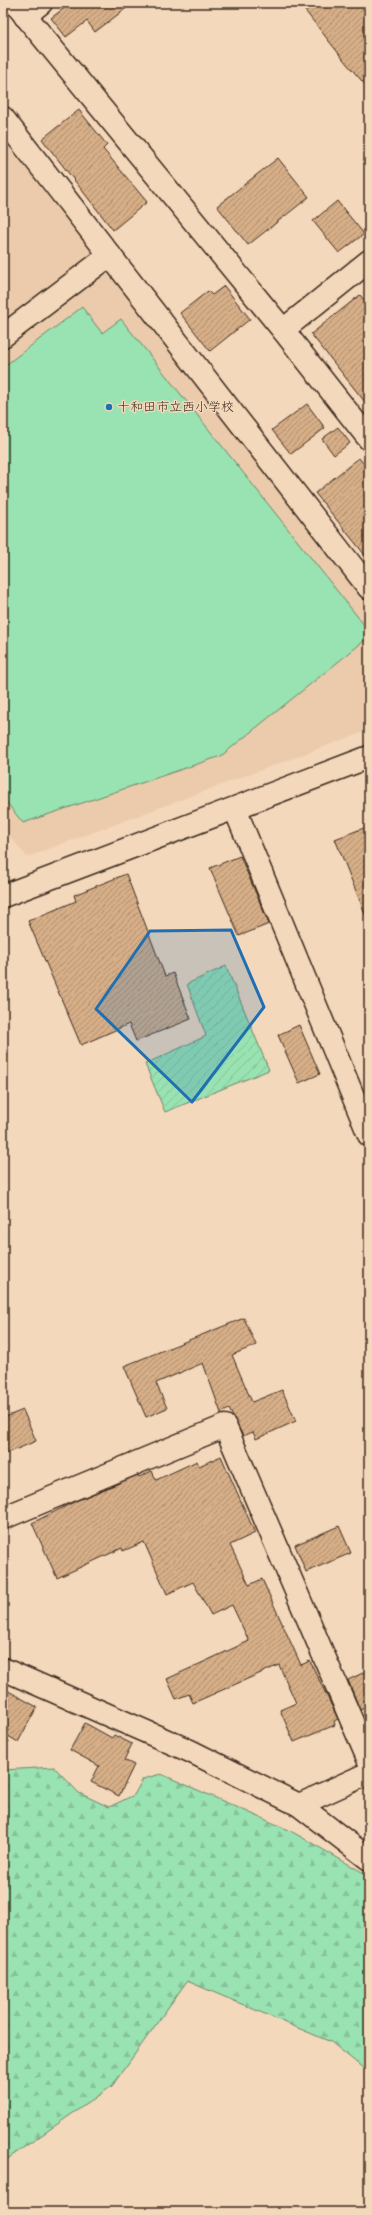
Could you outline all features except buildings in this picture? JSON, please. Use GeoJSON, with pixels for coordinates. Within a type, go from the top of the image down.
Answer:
{"type":"FeatureCollection","features":[{"type":"Feature","properties":{"kind":"street"},"geometry":{"type":"LineString","coordinates":[[27,7],[369,439]]}},
{"type":"Feature","properties":{"kind":"street"},"geometry":{"type":"LineString","coordinates":[[3,118],[369,588]]}},
{"type":"Feature","properties":{"kind":"street"},"geometry":{"type":"LineString","coordinates":[[3,336],[110,255]]}},
{"type":"Feature","properties":{"kind":"street"},"geometry":{"type":"LineString","coordinates":[[283,330],[369,262]]}},
{"type":"Feature","properties":{"kind":"street"},"geometry":{"type":"LineString","coordinates":[[3,896],[369,757]]}},
{"type":"Feature","properties":{"kind":"street"},"geometry":{"type":"LineString","coordinates":[[234,809],[369,1135]]}},
{"type":"Feature","properties":{"kind":"street"},"geometry":{"type":"LineString","coordinates":[[3,1518],[225,1426],[369,1762]]}},
{"type":"Feature","properties":{"kind":"street"},"geometry":{"type":"LineString","coordinates":[[3,1669],[190,1751],[299,1805],[369,1859]]}},
{"type":"Feature","properties":{"kind":"street"},"geometry":{"type":"LineString","coordinates":[[299,1805],[369,1773]]}},
{"type":"Feature","properties":{"kind":"highlighted area"},"geometry":{"type":"Polygon","coordinates":[[[231,930],[264,1007],[192,1102],[96,1009],[150,931],[231,930]]]}},
{"type":"Feature","properties":{"kind":"shaded area","name":"十和田市立西小学校"},"geometry":{"type":"Polygon","coordinates":[[[3,132],[369,604],[369,730],[27,857],[3,828],[3,132]]]}},
{"type":"Feature","properties":{"kind":"green space","name":"十和田市立西小学校"},"geometry":{"type":"Polygon","coordinates":[[[82,307],[102,333],[121,319],[369,631],[369,637],[221,756],[23,823],[3,798],[3,367],[82,307]]]}},
{"type":"Feature","properties":{"kind":"green space"},"geometry":{"type":"Polygon","coordinates":[[[226,966],[269,1070],[165,1112],[145,1064],[206,1036],[187,984],[226,966]]]}},
{"type":"Feature","properties":{"kind":"green space"},"geometry":{"type":"Polygon","coordinates":[[[54,1767],[79,1793],[109,1807],[134,1795],[143,1779],[161,1774],[289,1830],[369,1876],[369,2073],[331,2042],[187,1981],[112,2086],[3,2162],[3,1770],[54,1767]]]}},
{"type":"Feature","properties":{"kind":"place","name":"十和田市立西小学校"},"geometry":{"type":"Point","coordinates":[109,407]}}]}
